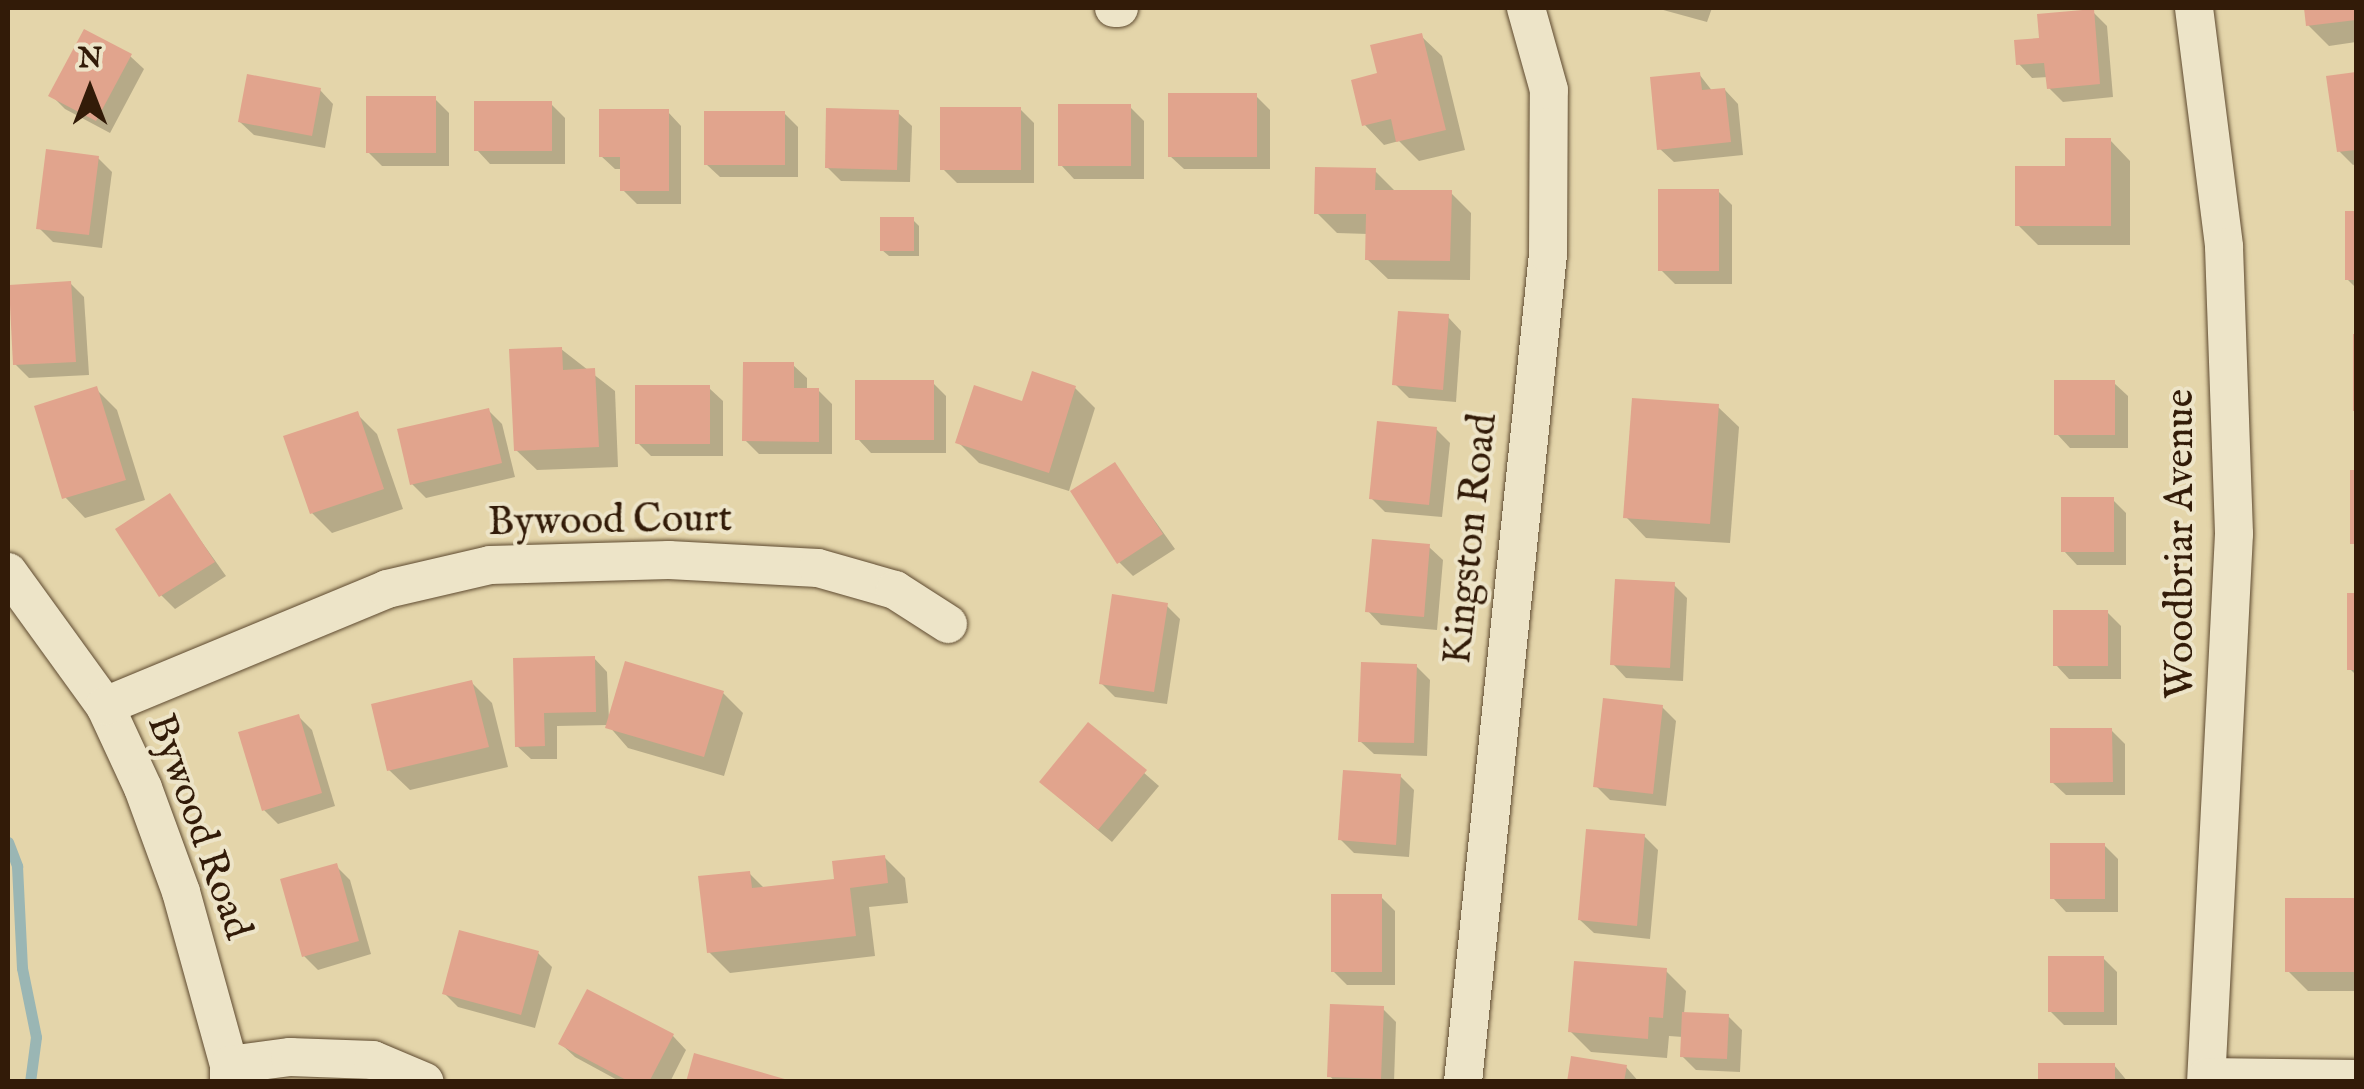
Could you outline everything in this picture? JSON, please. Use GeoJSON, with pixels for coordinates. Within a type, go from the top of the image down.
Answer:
{"type":"FeatureCollection","features":[{"type":"Feature","properties":{"kind":"street","name":"Kingston Road"},"geometry":{"type":"LineString","coordinates":[[1463,1082],[1548,254],[1548,90],[1526,8]]}},
{"type":"Feature","properties":{"kind":"street","name":"Woodbriar Avenue"},"geometry":{"type":"LineString","coordinates":[[2194,8],[2224,247],[2234,534],[2207,1079]]}},
{"type":"Feature","properties":{"kind":"street","name":"Bywood Court"},"geometry":{"type":"LineString","coordinates":[[105,706],[387,589],[490,565],[669,560],[818,568],[895,590],[948,624]]}},
{"type":"Feature","properties":{"kind":"street","name":"Bywood Road"},"geometry":{"type":"LineString","coordinates":[[8,572],[105,706],[143,788],[181,892],[229,1073]]}},
{"type":"Feature","properties":{"kind":"street"},"geometry":{"type":"LineString","coordinates":[[229,1073],[290,1057],[373,1060],[426,1082]]}},
{"type":"Feature","properties":{"kind":"street"},"geometry":{"type":"LineString","coordinates":[[2207,1079],[2356,1079]]}},
{"type":"Feature","properties":{"kind":"building"},"geometry":{"type":"Polygon","coordinates":[[[2304,8],[2356,8],[2356,20],[2306,26],[2304,8]]]}},
{"type":"Feature","properties":{"kind":"building"},"geometry":{"type":"Polygon","coordinates":[[[2094,9],[2100,84],[2047,89],[2044,63],[2016,65],[2014,40],[2039,38],[2037,14],[2094,9]]]}},
{"type":"Feature","properties":{"kind":"building"},"geometry":{"type":"Polygon","coordinates":[[[84,29],[132,54],[96,121],[48,96],[84,29]]]}},
{"type":"Feature","properties":{"kind":"building"},"geometry":{"type":"Polygon","coordinates":[[[1422,33],[1446,130],[1396,142],[1391,119],[1362,126],[1351,80],[1377,73],[1370,45],[1422,33]]]}},
{"type":"Feature","properties":{"kind":"building"},"geometry":{"type":"Polygon","coordinates":[[[1700,72],[1702,90],[1725,88],[1731,142],[1657,150],[1650,77],[1700,72]]]}},
{"type":"Feature","properties":{"kind":"building"},"geometry":{"type":"Polygon","coordinates":[[[2356,72],[2356,150],[2337,152],[2326,76],[2356,72]]]}},
{"type":"Feature","properties":{"kind":"building"},"geometry":{"type":"Polygon","coordinates":[[[247,74],[321,88],[312,136],[238,122],[247,74]]]}},
{"type":"Feature","properties":{"kind":"building"},"geometry":{"type":"Polygon","coordinates":[[[1168,93],[1257,93],[1257,157],[1168,157],[1168,93]]]}},
{"type":"Feature","properties":{"kind":"building"},"geometry":{"type":"Polygon","coordinates":[[[366,96],[436,96],[436,153],[366,153],[366,96]]]}},
{"type":"Feature","properties":{"kind":"building"},"geometry":{"type":"Polygon","coordinates":[[[474,101],[552,101],[552,151],[474,151],[474,101]]]}},
{"type":"Feature","properties":{"kind":"building"},"geometry":{"type":"Polygon","coordinates":[[[1058,104],[1131,104],[1131,166],[1058,166],[1058,104]]]}},
{"type":"Feature","properties":{"kind":"building"},"geometry":{"type":"Polygon","coordinates":[[[940,107],[1021,107],[1021,170],[940,170],[940,107]]]}},
{"type":"Feature","properties":{"kind":"building"},"geometry":{"type":"Polygon","coordinates":[[[826,108],[899,110],[897,170],[825,168],[826,108]]]}},
{"type":"Feature","properties":{"kind":"building"},"geometry":{"type":"Polygon","coordinates":[[[599,109],[669,109],[669,191],[620,191],[620,157],[599,157],[599,109]]]}},
{"type":"Feature","properties":{"kind":"building"},"geometry":{"type":"Polygon","coordinates":[[[704,111],[785,111],[785,165],[704,165],[704,111]]]}},
{"type":"Feature","properties":{"kind":"building"},"geometry":{"type":"Polygon","coordinates":[[[2065,138],[2111,138],[2111,226],[2015,226],[2015,166],[2065,166],[2065,138]]]}},
{"type":"Feature","properties":{"kind":"building"},"geometry":{"type":"Polygon","coordinates":[[[46,149],[99,156],[89,235],[36,229],[46,149]]]}},
{"type":"Feature","properties":{"kind":"building"},"geometry":{"type":"Polygon","coordinates":[[[1315,167],[1376,168],[1375,190],[1452,190],[1450,261],[1365,260],[1366,214],[1314,214],[1315,167]]]}},
{"type":"Feature","properties":{"kind":"building"},"geometry":{"type":"Polygon","coordinates":[[[1658,189],[1719,189],[1719,271],[1658,271],[1658,189]]]}},
{"type":"Feature","properties":{"kind":"building"},"geometry":{"type":"Polygon","coordinates":[[[2345,211],[2356,211],[2356,280],[2345,280],[2345,211]]]}},
{"type":"Feature","properties":{"kind":"building"},"geometry":{"type":"Polygon","coordinates":[[[880,217],[914,217],[914,251],[880,251],[880,217]]]}},
{"type":"Feature","properties":{"kind":"building"},"geometry":{"type":"Polygon","coordinates":[[[71,281],[76,362],[13,365],[9,285],[71,281]]]}},
{"type":"Feature","properties":{"kind":"building"},"geometry":{"type":"Polygon","coordinates":[[[1398,311],[1449,314],[1443,390],[1392,385],[1398,311]]]}},
{"type":"Feature","properties":{"kind":"building"},"geometry":{"type":"Polygon","coordinates":[[[2356,334],[2356,411],[2353,411],[2356,334]]]}},
{"type":"Feature","properties":{"kind":"building"},"geometry":{"type":"Polygon","coordinates":[[[562,347],[563,370],[595,368],[599,447],[514,451],[509,349],[562,347]]]}},
{"type":"Feature","properties":{"kind":"building"},"geometry":{"type":"Polygon","coordinates":[[[743,362],[794,362],[794,388],[819,388],[819,442],[742,441],[743,362]]]}},
{"type":"Feature","properties":{"kind":"building"},"geometry":{"type":"Polygon","coordinates":[[[1032,371],[1076,386],[1049,473],[955,443],[974,385],[1022,401],[1032,371]]]}},
{"type":"Feature","properties":{"kind":"building"},"geometry":{"type":"Polygon","coordinates":[[[855,380],[934,380],[934,440],[855,440],[855,380]]]}},
{"type":"Feature","properties":{"kind":"building"},"geometry":{"type":"Polygon","coordinates":[[[2054,380],[2115,380],[2115,435],[2054,435],[2054,380]]]}},
{"type":"Feature","properties":{"kind":"building"},"geometry":{"type":"Polygon","coordinates":[[[635,385],[710,385],[710,444],[635,444],[635,385]]]}},
{"type":"Feature","properties":{"kind":"building"},"geometry":{"type":"Polygon","coordinates":[[[97,386],[126,480],[62,499],[34,406],[97,386]]]}},
{"type":"Feature","properties":{"kind":"building"},"geometry":{"type":"Polygon","coordinates":[[[1632,398],[1719,404],[1710,524],[1623,518],[1632,398]]]}},
{"type":"Feature","properties":{"kind":"building"},"geometry":{"type":"Polygon","coordinates":[[[489,408],[502,463],[410,485],[397,429],[489,408]]]}},
{"type":"Feature","properties":{"kind":"building"},"geometry":{"type":"Polygon","coordinates":[[[358,411],[384,489],[310,514],[283,436],[358,411]]]}},
{"type":"Feature","properties":{"kind":"building"},"geometry":{"type":"Polygon","coordinates":[[[1377,421],[1437,427],[1429,505],[1369,499],[1377,421]]]}},
{"type":"Feature","properties":{"kind":"building"},"geometry":{"type":"Polygon","coordinates":[[[1115,462],[1163,534],[1117,564],[1070,491],[1115,462]]]}},
{"type":"Feature","properties":{"kind":"building"},"geometry":{"type":"Polygon","coordinates":[[[2350,470],[2356,470],[2356,544],[2350,544],[2350,470]]]}},
{"type":"Feature","properties":{"kind":"building"},"geometry":{"type":"Polygon","coordinates":[[[170,493],[215,562],[159,597],[115,529],[170,493]]]}},
{"type":"Feature","properties":{"kind":"building"},"geometry":{"type":"Polygon","coordinates":[[[2061,497],[2114,497],[2114,552],[2061,552],[2061,497]]]}},
{"type":"Feature","properties":{"kind":"building"},"geometry":{"type":"Polygon","coordinates":[[[1372,539],[1430,544],[1424,617],[1365,612],[1372,539]]]}},
{"type":"Feature","properties":{"kind":"building"},"geometry":{"type":"Polygon","coordinates":[[[1615,579],[1675,582],[1670,668],[1610,665],[1615,579]]]}},
{"type":"Feature","properties":{"kind":"building"},"geometry":{"type":"Polygon","coordinates":[[[2347,593],[2356,593],[2356,670],[2347,670],[2347,593]]]}},
{"type":"Feature","properties":{"kind":"building"},"geometry":{"type":"Polygon","coordinates":[[[1112,594],[1168,603],[1154,692],[1099,684],[1112,594]]]}},
{"type":"Feature","properties":{"kind":"building"},"geometry":{"type":"Polygon","coordinates":[[[2053,610],[2108,610],[2108,666],[2053,666],[2053,610]]]}},
{"type":"Feature","properties":{"kind":"building"},"geometry":{"type":"Polygon","coordinates":[[[595,656],[596,712],[544,713],[545,746],[515,747],[513,658],[595,656]]]}},
{"type":"Feature","properties":{"kind":"building"},"geometry":{"type":"Polygon","coordinates":[[[625,661],[724,691],[704,757],[605,728],[625,661]]]}},
{"type":"Feature","properties":{"kind":"building"},"geometry":{"type":"Polygon","coordinates":[[[1361,662],[1417,664],[1414,743],[1358,742],[1361,662]]]}},
{"type":"Feature","properties":{"kind":"building"},"geometry":{"type":"Polygon","coordinates":[[[472,680],[489,747],[387,771],[371,704],[472,680]]]}},
{"type":"Feature","properties":{"kind":"building"},"geometry":{"type":"Polygon","coordinates":[[[1603,698],[1663,705],[1653,794],[1593,787],[1603,698]]]}},
{"type":"Feature","properties":{"kind":"building"},"geometry":{"type":"Polygon","coordinates":[[[299,714],[322,793],[262,811],[238,732],[299,714]]]}},
{"type":"Feature","properties":{"kind":"building"},"geometry":{"type":"Polygon","coordinates":[[[1088,722],[1147,770],[1098,830],[1039,782],[1088,722]]]}},
{"type":"Feature","properties":{"kind":"building"},"geometry":{"type":"Polygon","coordinates":[[[2050,728],[2112,728],[2113,782],[2050,783],[2050,728]]]}},
{"type":"Feature","properties":{"kind":"building"},"geometry":{"type":"Polygon","coordinates":[[[1343,770],[1401,774],[1396,845],[1338,840],[1343,770]]]}},
{"type":"Feature","properties":{"kind":"building"},"geometry":{"type":"Polygon","coordinates":[[[1586,829],[1645,834],[1637,926],[1578,920],[1586,829]]]}},
{"type":"Feature","properties":{"kind":"building"},"geometry":{"type":"Polygon","coordinates":[[[2050,843],[2105,843],[2105,899],[2050,899],[2050,843]]]}},
{"type":"Feature","properties":{"kind":"building"},"geometry":{"type":"Polygon","coordinates":[[[885,855],[888,883],[850,888],[856,936],[707,953],[698,876],[750,871],[752,888],[834,879],[832,861],[885,855]]]}},
{"type":"Feature","properties":{"kind":"building"},"geometry":{"type":"Polygon","coordinates":[[[337,863],[359,941],[302,957],[280,879],[337,863]]]}},
{"type":"Feature","properties":{"kind":"building"},"geometry":{"type":"Polygon","coordinates":[[[1331,894],[1382,894],[1382,972],[1331,972],[1331,894]]]}},
{"type":"Feature","properties":{"kind":"building"},"geometry":{"type":"Polygon","coordinates":[[[2285,898],[2356,898],[2356,972],[2285,972],[2285,898]]]}},
{"type":"Feature","properties":{"kind":"building"},"geometry":{"type":"Polygon","coordinates":[[[459,930],[539,951],[521,1015],[442,994],[459,930]]]}},
{"type":"Feature","properties":{"kind":"building"},"geometry":{"type":"Polygon","coordinates":[[[2048,956],[2104,956],[2104,1012],[2048,1012],[2048,956]]]}},
{"type":"Feature","properties":{"kind":"building"},"geometry":{"type":"Polygon","coordinates":[[[1574,961],[1667,968],[1663,1018],[1649,1017],[1648,1039],[1568,1032],[1574,961]]]}},
{"type":"Feature","properties":{"kind":"building"},"geometry":{"type":"Polygon","coordinates":[[[587,989],[674,1034],[649,1082],[630,1082],[558,1044],[587,989]]]}},
{"type":"Feature","properties":{"kind":"building"},"geometry":{"type":"Polygon","coordinates":[[[1330,1004],[1384,1006],[1381,1079],[1327,1077],[1330,1004]]]}},
{"type":"Feature","properties":{"kind":"building"},"geometry":{"type":"Polygon","coordinates":[[[1682,1012],[1729,1014],[1727,1059],[1680,1057],[1682,1012]]]}},
{"type":"Feature","properties":{"kind":"building"},"geometry":{"type":"Polygon","coordinates":[[[694,1053],[788,1080],[788,1082],[686,1082],[694,1053]]]}},
{"type":"Feature","properties":{"kind":"building"},"geometry":{"type":"Polygon","coordinates":[[[1571,1056],[1627,1065],[1624,1082],[1567,1082],[1571,1056]]]}},
{"type":"Feature","properties":{"kind":"building"},"geometry":{"type":"Polygon","coordinates":[[[2038,1063],[2115,1063],[2115,1082],[2038,1082],[2038,1063]]]}},
{"type":"Feature","properties":{"kind":"waterway"},"geometry":{"type":"LineString","coordinates":[[8,842],[17,866],[22,968],[36,1037],[30,1082]]}}]}
